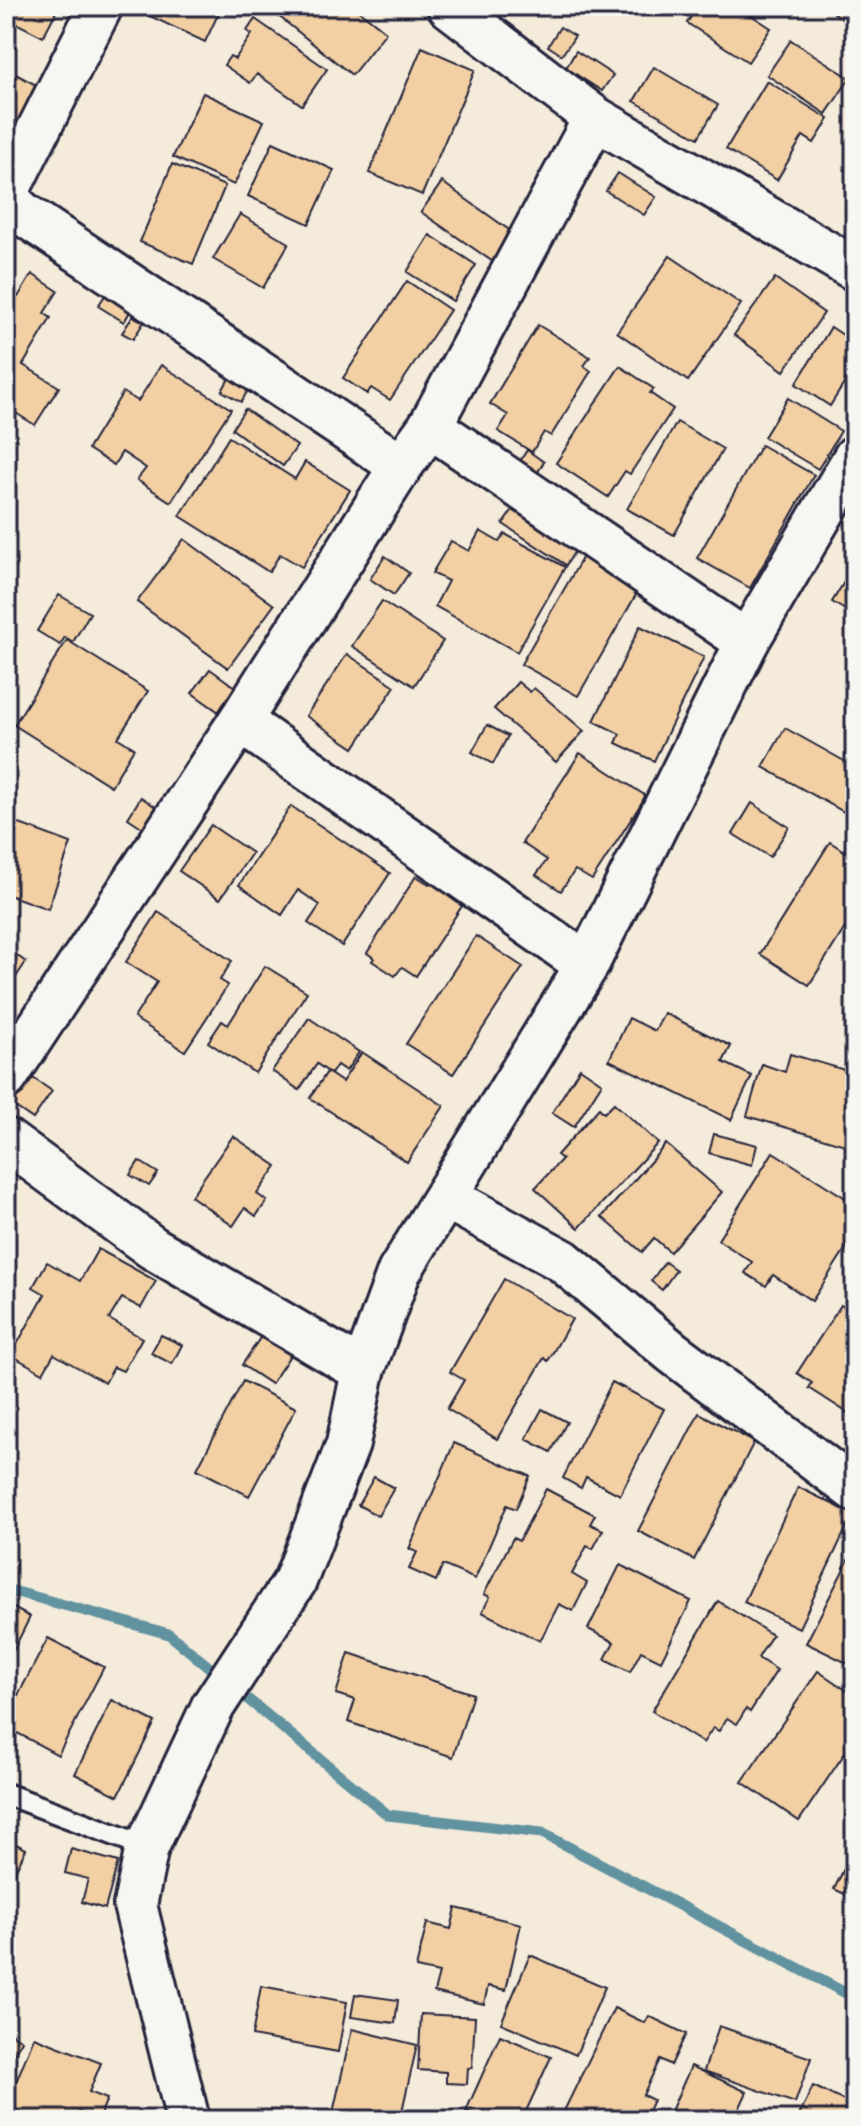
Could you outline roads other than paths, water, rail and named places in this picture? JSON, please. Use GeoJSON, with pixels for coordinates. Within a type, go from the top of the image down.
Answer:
{"type":"FeatureCollection","features":[{"type":"Feature","properties":{"kind":"street"},"geometry":{"type":"LineString","coordinates":[[101,6],[10,186],[9,201],[22,213],[401,466]]}},
{"type":"Feature","properties":{"kind":"street"},"geometry":{"type":"LineString","coordinates":[[449,6],[595,118],[855,269]]}},
{"type":"Feature","properties":{"kind":"street"},"geometry":{"type":"LineString","coordinates":[[6,1077],[240,721],[401,466],[430,426],[595,118]]}},
{"type":"Feature","properties":{"kind":"street"},"geometry":{"type":"LineString","coordinates":[[430,426],[747,642]]}},
{"type":"Feature","properties":{"kind":"street"},"geometry":{"type":"LineString","coordinates":[[188,2120],[135,1905],[147,1847],[213,1706],[295,1581],[348,1444],[363,1371],[399,1272],[587,965],[747,642],[855,457]]}},
{"type":"Feature","properties":{"kind":"street"},"geometry":{"type":"LineString","coordinates":[[240,721],[587,965]]}},
{"type":"Feature","properties":{"kind":"street"},"geometry":{"type":"LineString","coordinates":[[6,1140],[153,1248],[363,1371]]}},
{"type":"Feature","properties":{"kind":"street"},"geometry":{"type":"LineString","coordinates":[[446,1197],[563,1261],[672,1352],[855,1490]]}},
{"type":"Feature","properties":{"kind":"lane"},"geometry":{"type":"LineString","coordinates":[[6,1794],[147,1847]]}},
{"type":"Feature","properties":{"kind":"waterway"},"geometry":{"type":"LineString","coordinates":[[6,1589],[169,1634],[388,1815],[542,1833],[855,1998]]}}]}
